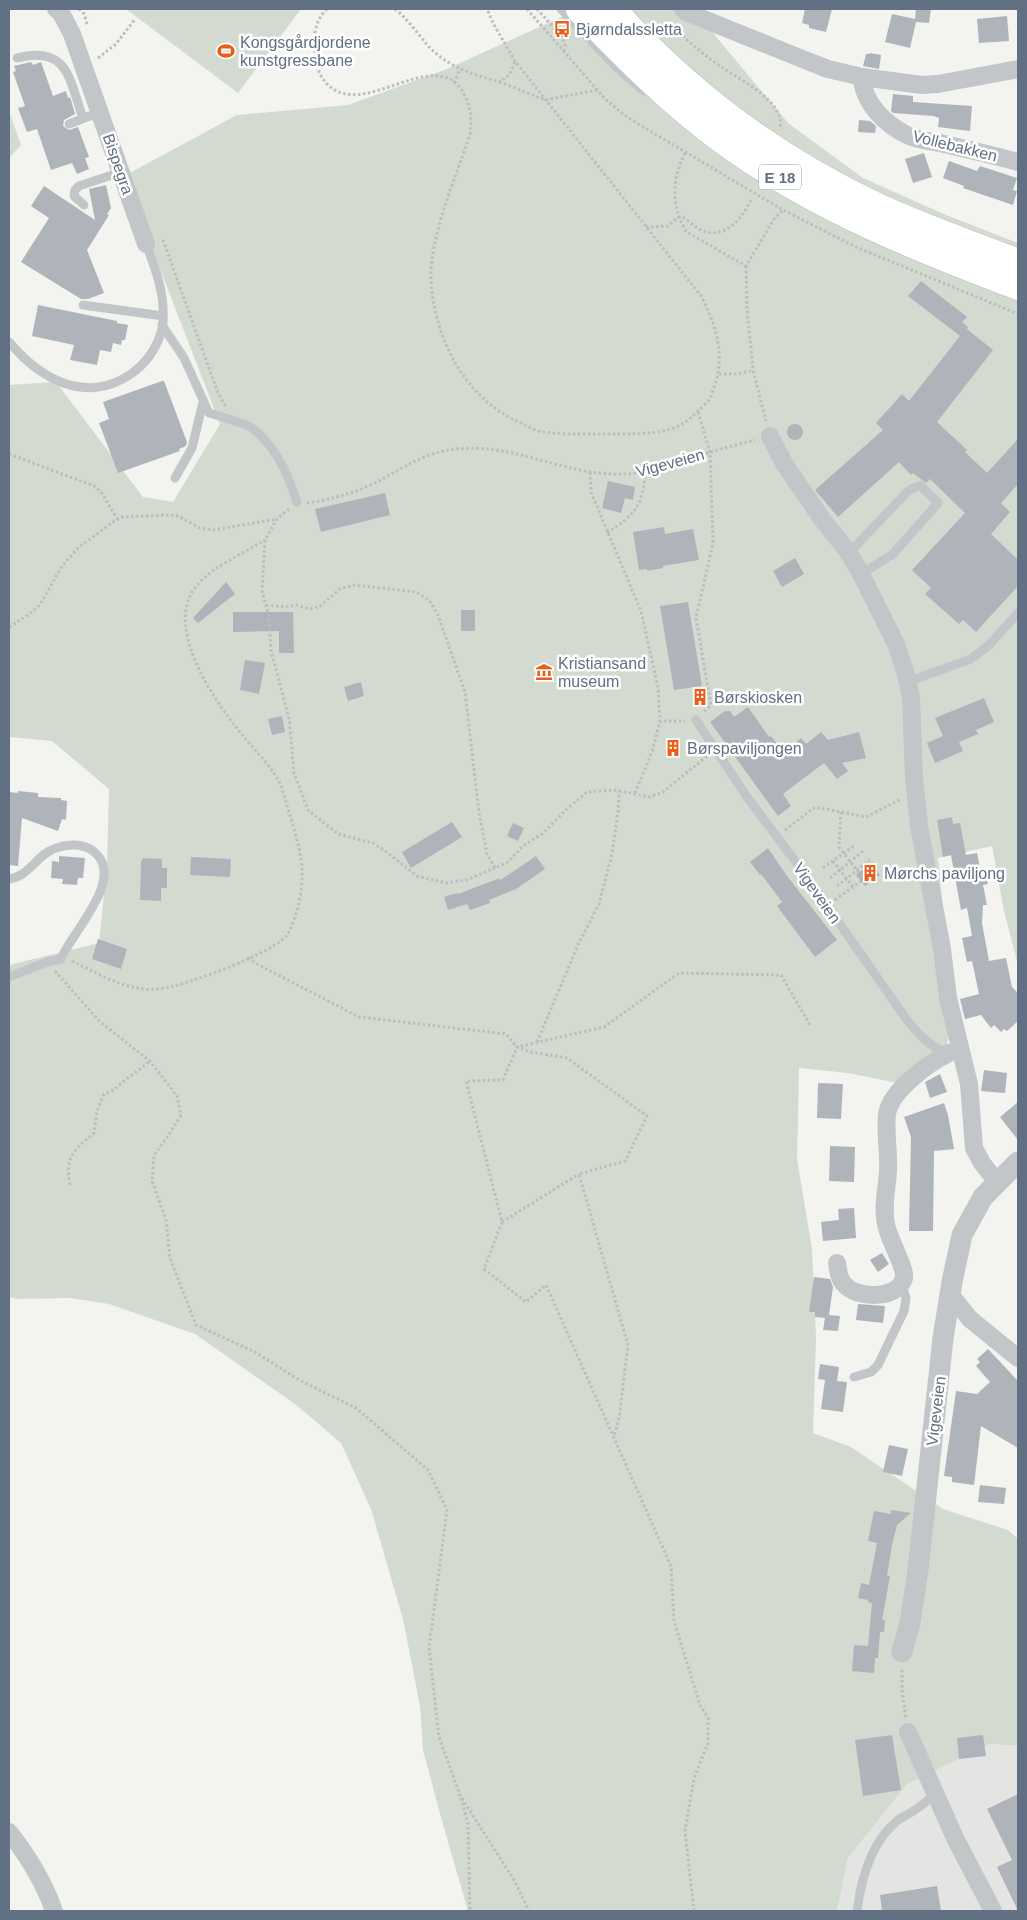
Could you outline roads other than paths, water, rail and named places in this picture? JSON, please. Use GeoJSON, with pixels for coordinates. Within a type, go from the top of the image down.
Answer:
{"type":"FeatureCollection","features":[{"type":"Feature","properties":{"kind":"highway","name":"E 18"},"geometry":{"type":"LineString","coordinates":[[580,9],[660,89],[703,125],[754,162],[856,220],[928,252],[1018,286]]}},
{"type":"Feature","properties":{"kind":"highway","name":"E 18"},"geometry":{"type":"LineString","coordinates":[[612,9],[632,32],[692,89],[765,145],[807,170],[880,208],[1018,263]]}},
{"type":"Feature","properties":{"kind":"street","name":"Bispegra"},"geometry":{"type":"LineString","coordinates":[[56,9],[61,13],[72,34],[146,244]]}},
{"type":"Feature","properties":{"kind":"street"},"geometry":{"type":"LineString","coordinates":[[684,10],[828,69],[862,77],[938,84],[1018,69]]}},
{"type":"Feature","properties":{"kind":"street","name":"Vollebakken"},"geometry":{"type":"LineString","coordinates":[[862,77],[862,87],[877,112],[889,124],[908,136],[992,154],[1018,162]]}},
{"type":"Feature","properties":{"kind":"street"},"geometry":{"type":"LineString","coordinates":[[770,436],[780,456],[822,519],[849,554],[896,644],[907,682],[913,725],[915,795],[942,949],[956,1056],[972,1107],[974,1148],[982,1163],[998,1182]]}},
{"type":"Feature","properties":{"kind":"street"},"geometry":{"type":"LineString","coordinates":[[837,1263],[843,1284],[854,1291],[871,1294],[887,1293],[901,1283],[904,1271],[889,1239],[884,1213],[888,1170],[887,1114],[893,1100],[909,1082],[934,1060],[956,1056]]}},
{"type":"Feature","properties":{"kind":"street","name":"Vigeveien"},"geometry":{"type":"LineString","coordinates":[[902,1652],[910,1623],[918,1570],[943,1338],[962,1235],[983,1197],[1018,1162]]}},
{"type":"Feature","properties":{"kind":"street"},"geometry":{"type":"LineString","coordinates":[[950,1294],[970,1319],[1018,1358]]}},
{"type":"Feature","properties":{"kind":"street"},"geometry":{"type":"LineString","coordinates":[[908,1732],[934,1795],[993,1911]]}},
{"type":"Feature","properties":{"kind":"street"},"geometry":{"type":"LineString","coordinates":[[9,1832],[42,1881],[54,1911]]}},
{"type":"Feature","properties":{"kind":"lane"},"geometry":{"type":"LineString","coordinates":[[561,9],[615,66],[651,97]]}},
{"type":"Feature","properties":{"kind":"lane"},"geometry":{"type":"LineString","coordinates":[[17,58],[31,55],[43,56],[56,59],[64,65],[83,118]]}},
{"type":"Feature","properties":{"kind":"lane"},"geometry":{"type":"LineString","coordinates":[[64,65],[82,61]]}},
{"type":"Feature","properties":{"kind":"lane"},"geometry":{"type":"LineString","coordinates":[[69,124],[100,112]]}},
{"type":"Feature","properties":{"kind":"lane"},"geometry":{"type":"LineString","coordinates":[[696,131],[754,162]]}},
{"type":"Feature","properties":{"kind":"lane"},"geometry":{"type":"LineString","coordinates":[[84,205],[74,196],[75,190],[79,186],[121,172]]}},
{"type":"Feature","properties":{"kind":"lane","name":"Bispegra"},"geometry":{"type":"LineString","coordinates":[[9,342],[37,370],[50,378],[73,386],[91,388],[109,386],[127,377],[144,364],[156,346],[163,320],[164,304],[160,282],[146,244]]}},
{"type":"Feature","properties":{"kind":"lane"},"geometry":{"type":"LineString","coordinates":[[82,305],[163,320]]}},
{"type":"Feature","properties":{"kind":"lane","name":"Bispegra"},"geometry":{"type":"LineString","coordinates":[[163,320],[184,358],[209,413],[249,426],[263,439],[280,461],[290,480],[297,502]]}},
{"type":"Feature","properties":{"kind":"lane"},"geometry":{"type":"LineString","coordinates":[[175,478],[192,448],[203,402]]}},
{"type":"Feature","properties":{"kind":"lane"},"geometry":{"type":"LineString","coordinates":[[849,554],[908,491],[920,485],[938,503],[893,554],[861,574]]}},
{"type":"Feature","properties":{"kind":"lane"},"geometry":{"type":"LineString","coordinates":[[907,682],[971,659],[989,645],[1018,613]]}},
{"type":"Feature","properties":{"kind":"lane","name":"Vigeveien"},"geometry":{"type":"LineString","coordinates":[[696,720],[776,836],[921,1037],[935,1048],[956,1056]]}},
{"type":"Feature","properties":{"kind":"lane"},"geometry":{"type":"LineString","coordinates":[[9,880],[23,875],[44,855],[55,848],[65,846],[88,848],[96,854],[101,862],[104,873],[98,899],[65,948],[60,959],[46,962],[9,977]]}},
{"type":"Feature","properties":{"kind":"lane"},"geometry":{"type":"LineString","coordinates":[[854,1378],[871,1372],[878,1365],[904,1311],[906,1298],[901,1283]]}},
{"type":"Feature","properties":{"kind":"lane"},"geometry":{"type":"LineString","coordinates":[[857,1911],[861,1885],[867,1867],[885,1834],[897,1820],[917,1809],[934,1795]]}},
{"type":"Feature","properties":{"kind":"place","name":"Bjørndalssletta"},"geometry":{"type":"Point","coordinates":[562,29]}},
{"type":"Feature","properties":{"kind":"place","name":"Kongsgårdjordene kunstgressbane"},"geometry":{"type":"Point","coordinates":[226,51]}},
{"type":"Feature","properties":{"kind":"place","name":"Kristiansand museum"},"geometry":{"type":"Point","coordinates":[544,672]}},
{"type":"Feature","properties":{"kind":"place","name":"Børskiosken"},"geometry":{"type":"Point","coordinates":[700,697]}},
{"type":"Feature","properties":{"kind":"place","name":"Børspaviljongen"},"geometry":{"type":"Point","coordinates":[673,748]}},
{"type":"Feature","properties":{"kind":"place","name":"Mørchs paviljong"},"geometry":{"type":"Point","coordinates":[870,873]}}]}
